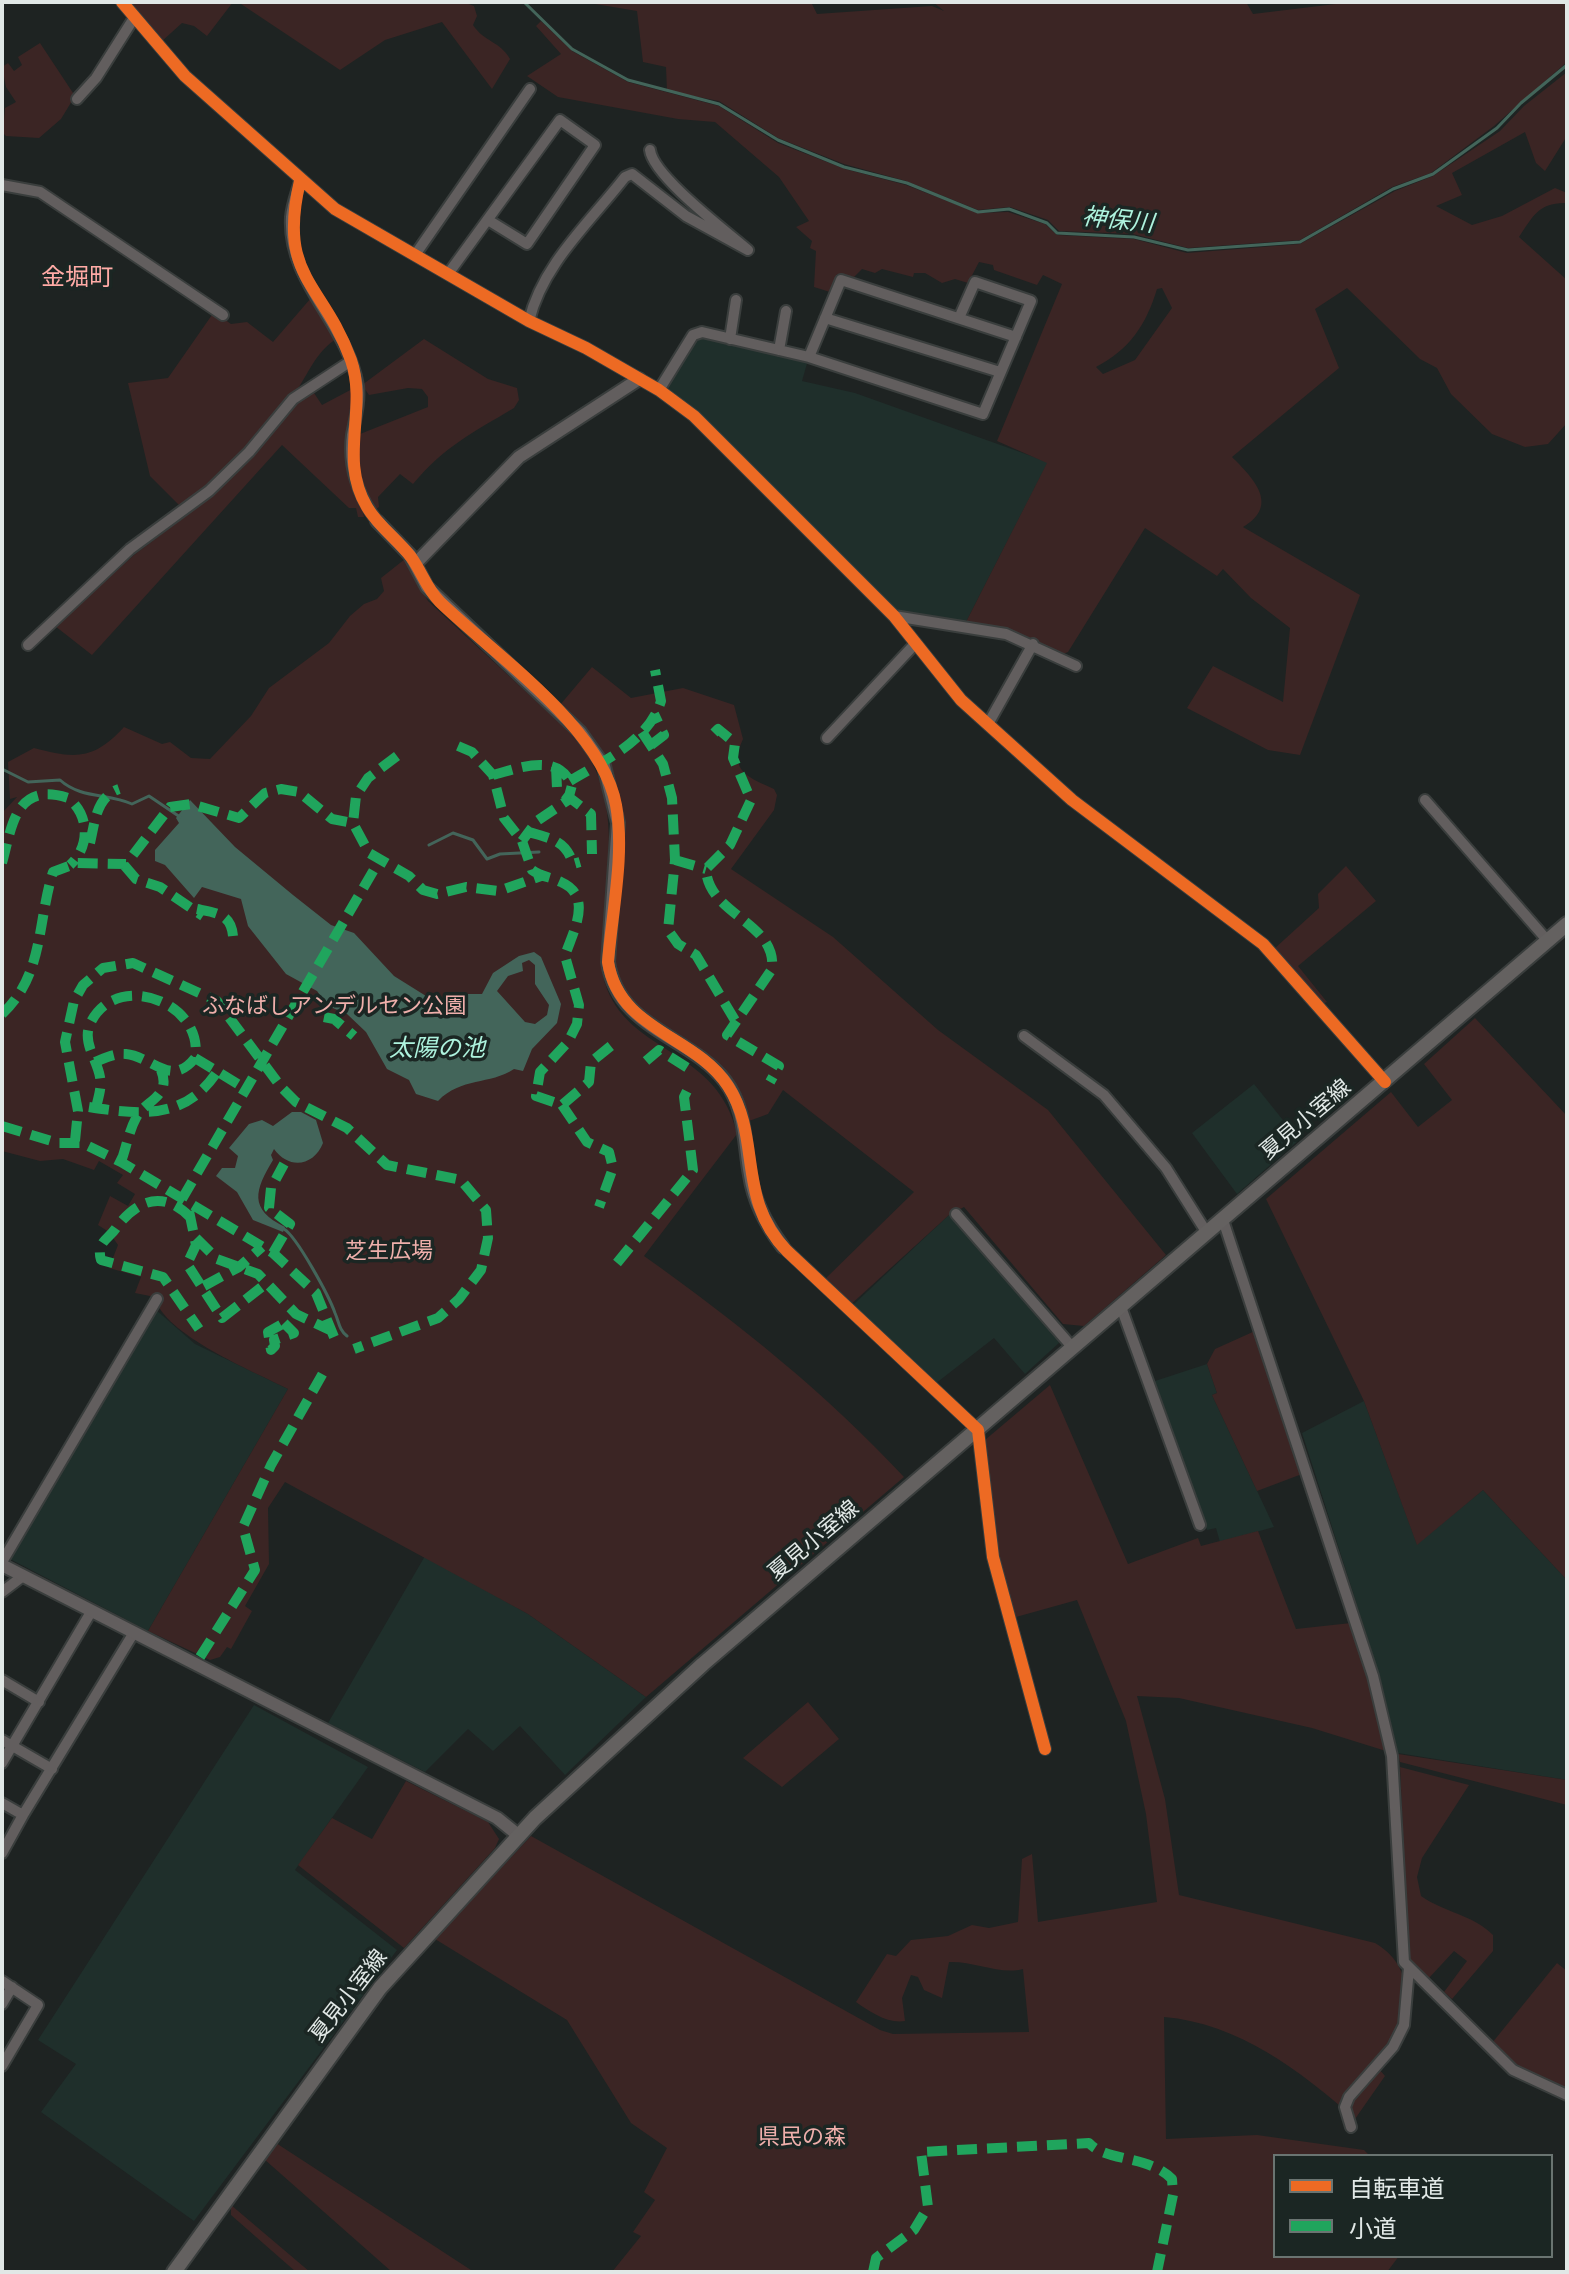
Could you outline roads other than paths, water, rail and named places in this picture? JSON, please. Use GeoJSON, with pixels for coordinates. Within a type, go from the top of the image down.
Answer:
{"type":"FeatureCollection","features":[{"type":"Feature","properties":{"kind":"main road","name":"夏見小室線"},"geometry":{"type":"LineString","coordinates":[[174,2272],[380,1988],[518,1835],[659,1703],[1567,924]]}},
{"type":"Feature","properties":{"kind":"street"},"geometry":{"type":"LineString","coordinates":[[122,2],[185,76],[335,209],[529,321],[586,348],[659,390],[694,416],[894,616],[914,645],[961,700],[1072,800],[1263,944],[1385,1082]]}},
{"type":"Feature","properties":{"kind":"street"},"geometry":{"type":"LineString","coordinates":[[77,99],[96,78],[134,18]]}},
{"type":"Feature","properties":{"kind":"street"},"geometry":{"type":"LineString","coordinates":[[415,255],[530,89]]}},
{"type":"Feature","properties":{"kind":"street"},"geometry":{"type":"LineString","coordinates":[[448,274],[560,120],[595,145],[527,244],[488,220]]}},
{"type":"Feature","properties":{"kind":"street"},"geometry":{"type":"LineString","coordinates":[[529,321],[536,296],[553,264],[577,239],[625,177],[632,174],[686,216],[748,250],[698,208],[654,163],[650,150]]}},
{"type":"Feature","properties":{"kind":"street"},"geometry":{"type":"LineString","coordinates":[[300,181],[291,217],[297,256],[307,284],[338,329],[351,361],[358,403],[352,461],[359,489],[377,521],[415,564],[427,587],[580,732],[604,766],[618,823],[608,962],[611,977],[631,1011],[710,1066],[726,1082],[744,1128],[753,1191],[768,1226],[783,1247],[978,1430],[993,1557],[1045,1749]]}},
{"type":"Feature","properties":{"kind":"street"},"geometry":{"type":"LineString","coordinates":[[2,185],[40,192],[223,315]]}},
{"type":"Feature","properties":{"kind":"street"},"geometry":{"type":"LineString","coordinates":[[809,357],[841,280],[1016,337]]}},
{"type":"Feature","properties":{"kind":"street"},"geometry":{"type":"LineString","coordinates":[[659,390],[693,335],[702,332],[809,357],[983,414],[1031,301],[975,282],[959,318]]}},
{"type":"Feature","properties":{"kind":"street"},"geometry":{"type":"LineString","coordinates":[[730,339],[736,300]]}},
{"type":"Feature","properties":{"kind":"street"},"geometry":{"type":"LineString","coordinates":[[779,350],[786,311]]}},
{"type":"Feature","properties":{"kind":"street"},"geometry":{"type":"LineString","coordinates":[[825,318],[1000,372]]}},
{"type":"Feature","properties":{"kind":"street"},"geometry":{"type":"LineString","coordinates":[[28,645],[130,549],[209,491],[249,452],[293,399],[351,361]]}},
{"type":"Feature","properties":{"kind":"street"},"geometry":{"type":"LineString","coordinates":[[415,564],[519,457],[639,379]]}},
{"type":"Feature","properties":{"kind":"street"},"geometry":{"type":"LineString","coordinates":[[894,616],[949,622],[1033,644],[1076,666]]}},
{"type":"Feature","properties":{"kind":"street"},"geometry":{"type":"LineString","coordinates":[[988,724],[1033,644]]}},
{"type":"Feature","properties":{"kind":"street"},"geometry":{"type":"LineString","coordinates":[[827,738],[914,645]]}},
{"type":"Feature","properties":{"kind":"street"},"geometry":{"type":"LineString","coordinates":[[1425,800],[1547,940]]}},
{"type":"Feature","properties":{"kind":"street"},"geometry":{"type":"LineString","coordinates":[[1024,1036],[1104,1095],[1166,1168],[1207,1233]]}},
{"type":"Feature","properties":{"kind":"street"},"geometry":{"type":"LineString","coordinates":[[956,1214],[1073,1348]]}},
{"type":"Feature","properties":{"kind":"street"},"geometry":{"type":"LineString","coordinates":[[1223,1220],[1373,1676],[1392,1756],[1403,1957],[1409,1968],[1513,2070],[1567,2095]]}},
{"type":"Feature","properties":{"kind":"street"},"geometry":{"type":"LineString","coordinates":[[157,1299],[2,1564],[133,1634],[497,1818],[518,1835]]}},
{"type":"Feature","properties":{"kind":"street"},"geometry":{"type":"LineString","coordinates":[[1121,1307],[1200,1525]]}},
{"type":"Feature","properties":{"kind":"street"},"geometry":{"type":"LineString","coordinates":[[2,1592],[23,1576]]}},
{"type":"Feature","properties":{"kind":"street"},"geometry":{"type":"LineString","coordinates":[[2,1763],[91,1612]]}},
{"type":"Feature","properties":{"kind":"street"},"geometry":{"type":"LineString","coordinates":[[2,1853],[133,1634]]}},
{"type":"Feature","properties":{"kind":"street"},"geometry":{"type":"LineString","coordinates":[[2,1680],[39,1702]]}},
{"type":"Feature","properties":{"kind":"street"},"geometry":{"type":"LineString","coordinates":[[2,1740],[52,1769]]}},
{"type":"Feature","properties":{"kind":"street"},"geometry":{"type":"LineString","coordinates":[[2,1803],[23,1815]]}},
{"type":"Feature","properties":{"kind":"street"},"geometry":{"type":"LineString","coordinates":[[1351,2127],[1345,2107],[1349,2097],[1393,2047],[1404,2025],[1409,1968]]}},
{"type":"Feature","properties":{"kind":"street"},"geometry":{"type":"LineString","coordinates":[[2,2004],[7,1984],[38,2005],[2,2066]]}},
{"type":"Feature","properties":{"kind":"street"},"geometry":{"type":"LineString","coordinates":[[2,2039],[14,2046]]}},
{"type":"Feature","properties":{"kind":"water","name":"太陽の池"},"geometry":{"type":"Polygon","coordinates":[[[190,800],[235,847],[293,895],[331,925],[354,933],[394,976],[442,1006],[462,1002],[468,994],[482,994],[493,973],[519,956],[534,952],[541,957],[561,1004],[557,1023],[532,1049],[523,1071],[514,1069],[456,1088],[438,1101],[416,1094],[409,1080],[387,1069],[366,1032],[347,1014],[328,1006],[317,991],[286,974],[248,926],[241,899],[202,887],[194,898],[165,865],[155,861],[155,850],[179,823],[176,818],[190,800]],[[529,960],[522,963],[523,971],[508,976],[497,991],[525,1022],[535,1024],[547,1015],[549,1005],[535,984],[535,965],[529,960]]]}},
{"type":"Feature","properties":{"kind":"water"},"geometry":{"type":"Polygon","coordinates":[[[292,1112],[301,1112],[316,1120],[323,1143],[314,1157],[307,1161],[287,1160],[274,1149],[271,1155],[273,1160],[262,1181],[258,1198],[265,1213],[285,1227],[283,1232],[253,1220],[237,1192],[216,1176],[222,1168],[235,1168],[238,1156],[229,1148],[249,1124],[262,1120],[273,1126],[292,1112]]]}},
{"type":"Feature","properties":{"kind":"waterway","name":"神保川"},"geometry":{"type":"LineString","coordinates":[[524,2],[572,49],[628,80],[719,104],[778,140],[844,167],[907,183],[978,212],[1009,209],[1047,223],[1057,233],[1134,237],[1188,250],[1300,242],[1393,189],[1433,174],[1497,128],[1521,103],[1567,65]]}},
{"type":"Feature","properties":{"kind":"waterway"},"geometry":{"type":"LineString","coordinates":[[2,769],[28,782],[60,780],[77,790],[132,804],[149,796],[180,817]]}},
{"type":"Feature","properties":{"kind":"waterway"},"geometry":{"type":"LineString","coordinates":[[429,845],[453,833],[473,840],[487,859],[500,854],[539,852]]}},
{"type":"Feature","properties":{"kind":"waterway"},"geometry":{"type":"LineString","coordinates":[[284,1229],[312,1268],[347,1336]]}},
{"type":"Feature","properties":{"kind":"district","name":"金堀町"},"geometry":{"type":"Point","coordinates":[77,278]}},
{"type":"Feature","properties":{"kind":"park label","name":"ふなばしアンデルセン公園"},"geometry":{"type":"Point","coordinates":[334,1007]}},
{"type":"Feature","properties":{"kind":"park label","name":"芝生広場"},"geometry":{"type":"Point","coordinates":[389,1252]}},
{"type":"Feature","properties":{"kind":"park label","name":"県民の森"},"geometry":{"type":"Point","coordinates":[802,2138]}}]}
